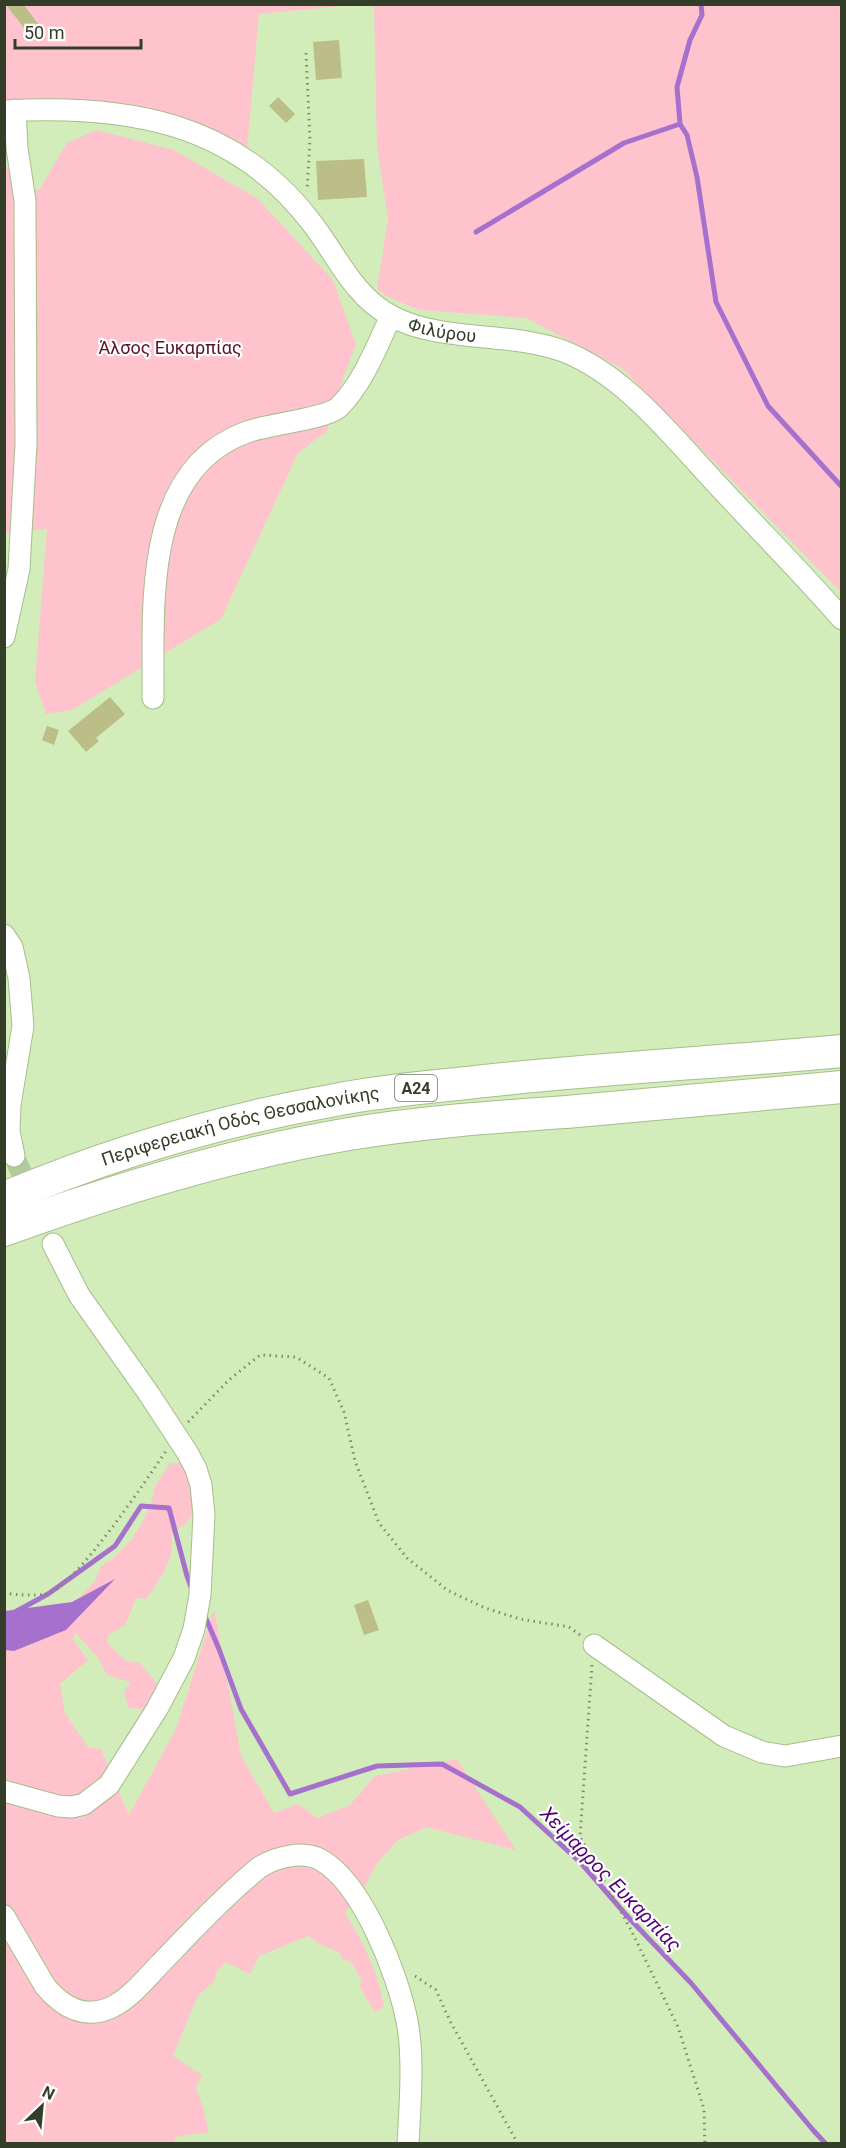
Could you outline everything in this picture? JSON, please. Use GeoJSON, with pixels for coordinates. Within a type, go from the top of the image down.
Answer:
{"type":"FeatureCollection","features":[{"type":"Feature","properties":{"kind":"highway","name":"Περιφερειακή Οδός Θεσσαλονίκης"},"geometry":{"type":"LineString","coordinates":[[4,1198],[84,1166],[148,1144],[238,1120],[335,1100],[536,1075],[842,1051]]}},
{"type":"Feature","properties":{"kind":"highway","name":"Περιφερειακή Οδός Θεσσαλονίκης"},"geometry":{"type":"LineString","coordinates":[[4,1230],[81,1202],[174,1174],[263,1151],[352,1133],[447,1121],[842,1087]]}},
{"type":"Feature","properties":{"kind":"street","name":"Φιλύρου"},"geometry":{"type":"LineString","coordinates":[[10,110],[97,111],[148,118],[213,140],[244,158],[273,179],[313,224],[346,276],[357,289],[391,316],[406,323],[430,329],[541,344],[575,357],[597,370],[621,387],[659,422],[842,619]]}},
{"type":"Feature","properties":{"kind":"street"},"geometry":{"type":"LineString","coordinates":[[4,637],[20,569],[26,444],[25,201],[10,110]]}},
{"type":"Feature","properties":{"kind":"street"},"geometry":{"type":"LineString","coordinates":[[153,698],[154,597],[160,544],[165,525],[184,484],[204,457],[225,442],[269,425],[321,416],[338,408],[355,386],[391,316]]}},
{"type":"Feature","properties":{"kind":"street"},"geometry":{"type":"LineString","coordinates":[[4,935],[12,947],[19,978],[23,1026],[10,1106],[9,1131],[14,1156]]}},
{"type":"Feature","properties":{"kind":"street"},"geometry":{"type":"LineString","coordinates":[[4,1791],[65,1806],[84,1804],[109,1785],[157,1709],[184,1658],[194,1629],[200,1595],[204,1515],[201,1485],[196,1469],[79,1295],[52,1244]]}},
{"type":"Feature","properties":{"kind":"street"},"geometry":{"type":"LineString","coordinates":[[594,1645],[724,1736],[762,1752],[785,1756],[842,1746]]}},
{"type":"Feature","properties":{"kind":"street"},"geometry":{"type":"LineString","coordinates":[[4,1916],[52,1995],[72,2009],[96,2012],[121,2002],[219,1902],[260,1867],[276,1859],[291,1856],[308,1855],[320,1859],[336,1872],[354,1894],[369,1918],[391,1970],[407,2023],[410,2077],[408,2144]]}},
{"type":"Feature","properties":{"kind":"path"},"geometry":{"type":"LineString","coordinates":[[297,205],[306,192],[309,174],[310,133],[306,53]]}},
{"type":"Feature","properties":{"kind":"path"},"geometry":{"type":"LineString","coordinates":[[4,1593],[48,1593],[70,1576],[109,1531],[176,1437],[206,1402],[260,1354],[296,1357],[329,1378],[344,1412],[355,1461],[379,1523],[406,1558],[447,1590],[485,1608],[520,1619],[569,1627],[594,1645],[580,1837],[631,1930],[678,2027],[704,2109],[705,2144]]}},
{"type":"Feature","properties":{"kind":"path"},"geometry":{"type":"LineString","coordinates":[[391,1970],[408,1971],[436,1990],[450,2021],[518,2144]]}},
{"type":"Feature","properties":{"kind":"green space"},"geometry":{"type":"Polygon","coordinates":[[[4,5],[353,5],[259,14],[247,149],[188,120],[159,111],[70,100],[5,101],[4,5]]]}},
{"type":"Feature","properties":{"kind":"green space"},"geometry":{"type":"Polygon","coordinates":[[[374,5],[841,5],[841,592],[623,369],[526,318],[419,310],[388,297],[377,289],[388,219],[377,147],[374,5]]]}},
{"type":"Feature","properties":{"kind":"green space","name":"Άλσος Ευκαρπίας"},"geometry":{"type":"Polygon","coordinates":[[[96,130],[174,150],[258,199],[333,280],[356,344],[338,392],[327,431],[298,453],[221,619],[72,710],[46,714],[35,682],[47,529],[5,533],[4,159],[12,180],[39,190],[67,143],[96,130]]]}},
{"type":"Feature","properties":{"kind":"green space"},"geometry":{"type":"Polygon","coordinates":[[[170,1463],[181,1463],[188,1476],[194,1501],[191,1516],[186,1523],[171,1533],[169,1560],[157,1584],[146,1599],[136,1598],[126,1624],[108,1636],[107,1643],[126,1661],[140,1663],[158,1685],[143,1709],[128,1708],[124,1692],[131,1682],[107,1675],[98,1658],[75,1632],[73,1639],[88,1660],[60,1684],[65,1713],[88,1747],[101,1749],[129,1815],[176,1729],[214,1609],[241,1756],[274,1813],[298,1804],[317,1818],[350,1805],[375,1776],[457,1759],[516,1850],[426,1827],[398,1840],[377,1863],[366,1884],[345,1913],[364,1947],[382,1994],[384,2007],[375,2012],[360,1988],[361,1979],[351,1962],[342,1959],[339,1952],[323,1946],[308,1936],[259,1956],[250,1974],[225,1962],[216,1973],[215,1980],[197,1997],[173,2056],[202,2075],[196,2088],[209,2132],[175,2137],[175,2143],[5,2143],[4,1625],[57,1610],[79,1598],[95,1581],[100,1567],[116,1556],[131,1540],[152,1501],[155,1487],[170,1463]]]}},
{"type":"Feature","properties":{"kind":"shaded area"},"geometry":{"type":"Polygon","coordinates":[[[115,1579],[66,1630],[14,1651],[5,1650],[5,1611],[72,1602],[115,1579]]]}},
{"type":"Feature","properties":{"kind":"building"},"geometry":{"type":"Polygon","coordinates":[[[23,4],[45,33],[34,41],[7,6],[23,4]]]}},
{"type":"Feature","properties":{"kind":"building"},"geometry":{"type":"Polygon","coordinates":[[[339,40],[342,78],[316,80],[313,42],[339,40]]]}},
{"type":"Feature","properties":{"kind":"building"},"geometry":{"type":"Polygon","coordinates":[[[278,97],[295,114],[286,123],[269,106],[278,97]]]}},
{"type":"Feature","properties":{"kind":"building"},"geometry":{"type":"Polygon","coordinates":[[[364,159],[367,197],[318,200],[316,161],[364,159]]]}},
{"type":"Feature","properties":{"kind":"building"},"geometry":{"type":"Polygon","coordinates":[[[110,697],[125,714],[96,738],[99,741],[86,752],[68,731],[110,697]]]}},
{"type":"Feature","properties":{"kind":"building"},"geometry":{"type":"Polygon","coordinates":[[[47,726],[59,730],[54,745],[42,740],[47,726]]]}},
{"type":"Feature","properties":{"kind":"building"},"geometry":{"type":"Polygon","coordinates":[[[368,1600],[379,1630],[364,1635],[354,1605],[368,1600]]]}},
{"type":"Feature","properties":{"kind":"waterway"},"geometry":{"type":"LineString","coordinates":[[701,4],[702,15],[690,40],[677,87],[680,124],[687,135],[697,177],[716,302],[768,406],[842,487]]}},
{"type":"Feature","properties":{"kind":"waterway"},"geometry":{"type":"LineString","coordinates":[[476,232],[624,143],[680,124]]}},
{"type":"Feature","properties":{"kind":"waterway","name":"Χείμαρρος Ευκαρπίας"},"geometry":{"type":"LineString","coordinates":[[4,1618],[48,1594],[115,1546],[141,1506],[169,1508],[192,1590]]}},
{"type":"Feature","properties":{"kind":"waterway","name":"Χείμαρρος Ευκαρπίας"},"geometry":{"type":"LineString","coordinates":[[204,1614],[241,1709],[290,1794],[377,1766],[442,1764],[520,1807],[581,1863],[628,1917],[691,1983],[826,2144]]}},
{"type":"Feature","properties":{"kind":"tunnel"},"geometry":{"type":"LineString","coordinates":[[14,1156],[53,1244]]}}]}
